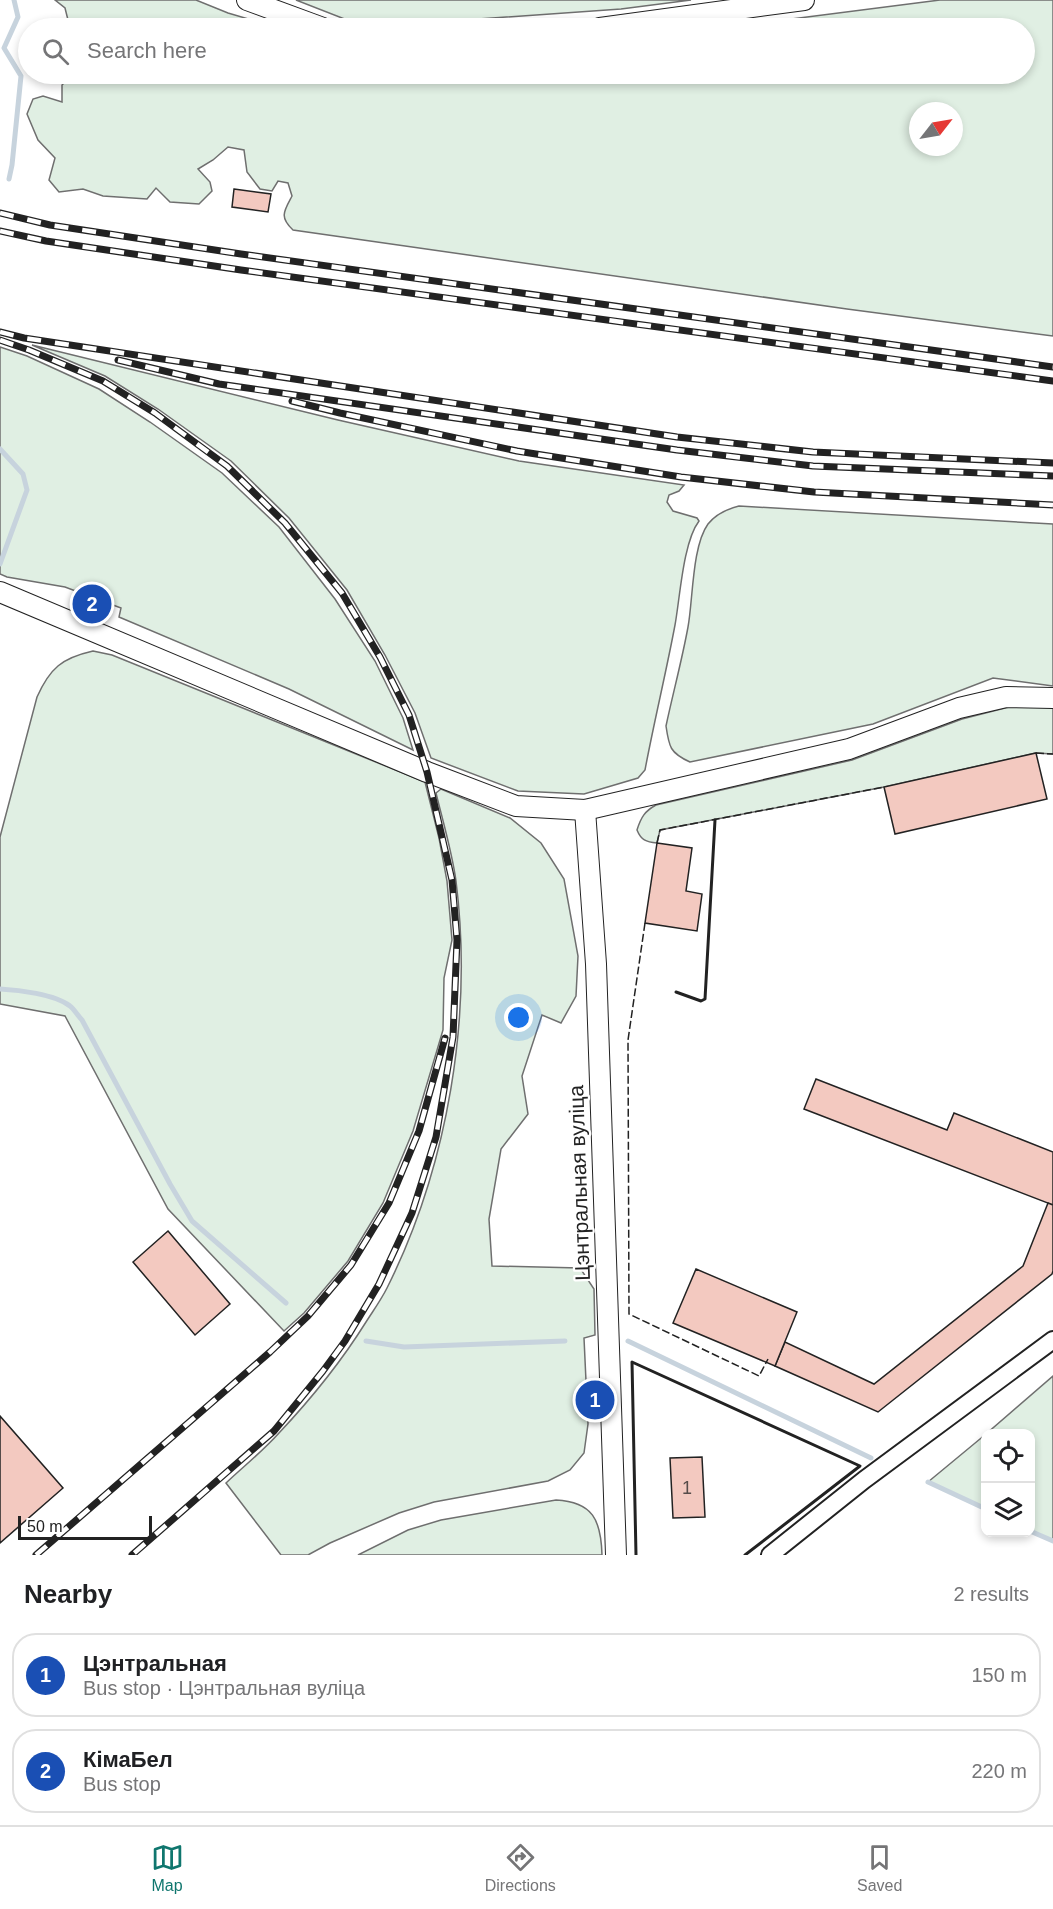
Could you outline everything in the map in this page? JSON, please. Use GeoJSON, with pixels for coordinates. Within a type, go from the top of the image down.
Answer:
{"type":"FeatureCollection","features":[{"type":"Feature","properties":{"kind":"street"},"geometry":{"type":"LineString","coordinates":[[247,0],[296,18]]}},
{"type":"Feature","properties":{"kind":"street"},"geometry":{"type":"LineString","coordinates":[[673,18],[804,0]]}},
{"type":"Feature","properties":{"kind":"street"},"geometry":{"type":"LineString","coordinates":[[0,592],[427,772],[516,806],[585,810],[849,749],[959,708],[1006,697],[1053,698]]}},
{"type":"Feature","properties":{"kind":"street","name":"Цэнтральная вуліца"},"geometry":{"type":"LineString","coordinates":[[585,810],[596,964],[616,1555]]}},
{"type":"Feature","properties":{"kind":"street"},"geometry":{"type":"LineString","coordinates":[[770,1555],[864,1480],[1053,1340]]}},
{"type":"Feature","properties":{"kind":"green space"},"geometry":{"type":"Polygon","coordinates":[[[55,0],[196,0],[245,18],[68,18],[65,8],[55,0]]]}},
{"type":"Feature","properties":{"kind":"green space"},"geometry":{"type":"Polygon","coordinates":[[[296,0],[691,0],[621,9],[493,18],[342,18],[296,0]]]}},
{"type":"Feature","properties":{"kind":"green space"},"geometry":{"type":"Polygon","coordinates":[[[940,0],[1053,0],[1053,336],[293,230],[284,217],[292,196],[288,183],[278,181],[272,191],[260,189],[247,172],[244,150],[228,147],[198,169],[210,182],[212,191],[199,204],[170,202],[156,188],[147,199],[103,196],[83,189],[59,192],[49,180],[55,158],[38,140],[27,114],[33,99],[43,96],[62,102],[63,84],[1035,84],[1035,18],[799,18],[940,0]]]}},
{"type":"Feature","properties":{"kind":"green space"},"geometry":{"type":"Polygon","coordinates":[[[32,345],[338,420],[519,461],[684,485],[679,491],[669,495],[667,502],[673,511],[697,518],[699,521],[689,542],[675,625],[645,770],[638,778],[584,794],[518,791],[431,758],[415,713],[385,655],[347,590],[289,518],[231,461],[158,409],[105,376],[32,345]]]}},
{"type":"Feature","properties":{"kind":"green space"},"geometry":{"type":"Polygon","coordinates":[[[0,347],[27,356],[99,389],[222,473],[279,527],[335,599],[375,661],[403,718],[413,750],[289,689],[119,617],[121,608],[65,587],[0,574],[0,347]]]}},
{"type":"Feature","properties":{"kind":"green space"},"geometry":{"type":"Polygon","coordinates":[[[739,506],[1053,524],[1053,686],[993,678],[873,724],[690,762],[683,759],[674,752],[668,739],[666,726],[688,627],[696,559],[703,534],[711,520],[722,512],[739,506]]]}},
{"type":"Feature","properties":{"kind":"green space"},"geometry":{"type":"Polygon","coordinates":[[[93,651],[112,655],[425,782],[447,881],[452,940],[444,978],[443,1030],[413,1131],[383,1203],[348,1261],[304,1313],[284,1331],[168,1209],[65,1016],[0,1004],[0,837],[37,697],[42,687],[52,672],[65,661],[93,651]]]}},
{"type":"Feature","properties":{"kind":"green space"},"geometry":{"type":"Polygon","coordinates":[[[1009,707],[1053,708],[1053,754],[1036,753],[884,787],[660,830],[657,843],[644,840],[637,830],[644,815],[656,805],[852,760],[962,719],[1009,707]]]}},
{"type":"Feature","properties":{"kind":"green space"},"geometry":{"type":"Polygon","coordinates":[[[441,789],[510,818],[541,843],[564,879],[578,956],[576,996],[561,1023],[542,1015],[522,1076],[528,1114],[501,1149],[489,1219],[492,1266],[580,1268],[594,1289],[595,1335],[584,1338],[588,1424],[584,1453],[570,1470],[548,1481],[434,1502],[399,1513],[308,1555],[281,1555],[226,1483],[273,1440],[314,1393],[336,1366],[380,1301],[408,1241],[426,1192],[451,1089],[458,1037],[461,984],[460,932],[456,881],[436,793],[441,789]]]}},
{"type":"Feature","properties":{"kind":"green space"},"geometry":{"type":"Polygon","coordinates":[[[1053,1376],[1053,1541],[1035,1533],[1035,1429],[992,1429],[1053,1376]]]}},
{"type":"Feature","properties":{"kind":"green space"},"geometry":{"type":"Polygon","coordinates":[[[981,1438],[981,1507],[928,1482],[981,1438]]]}},
{"type":"Feature","properties":{"kind":"green space"},"geometry":{"type":"Polygon","coordinates":[[[556,1500],[579,1505],[593,1515],[600,1532],[602,1555],[358,1555],[408,1530],[441,1520],[556,1500]]]}},
{"type":"Feature","properties":{"kind":"building"},"geometry":{"type":"Polygon","coordinates":[[[234,189],[271,194],[268,212],[232,207],[234,189]]]}},
{"type":"Feature","properties":{"kind":"building"},"geometry":{"type":"Polygon","coordinates":[[[1036,753],[1047,799],[895,834],[884,787],[1036,753]]]}},
{"type":"Feature","properties":{"kind":"building"},"geometry":{"type":"Polygon","coordinates":[[[657,843],[692,848],[686,891],[702,894],[697,931],[645,923],[657,843]]]}},
{"type":"Feature","properties":{"kind":"building"},"geometry":{"type":"Polygon","coordinates":[[[816,1079],[947,1130],[954,1113],[1053,1152],[1053,1205],[804,1109],[816,1079]]]}},
{"type":"Feature","properties":{"kind":"building"},"geometry":{"type":"Polygon","coordinates":[[[1048,1203],[1053,1205],[1052,1274],[878,1412],[775,1366],[785,1342],[874,1384],[1023,1266],[1048,1203]]]}},
{"type":"Feature","properties":{"kind":"building"},"geometry":{"type":"Polygon","coordinates":[[[168,1231],[230,1304],[195,1335],[133,1262],[168,1231]]]}},
{"type":"Feature","properties":{"kind":"building"},"geometry":{"type":"Polygon","coordinates":[[[696,1269],[797,1312],[775,1366],[673,1323],[696,1269]]]}},
{"type":"Feature","properties":{"kind":"building"},"geometry":{"type":"Polygon","coordinates":[[[0,1416],[63,1488],[0,1543],[0,1416]]]}},
{"type":"Feature","properties":{"kind":"building"},"geometry":{"type":"Polygon","coordinates":[[[702,1457],[705,1517],[673,1518],[670,1458],[702,1457]]]}},
{"type":"Feature","properties":{"kind":"waterway"},"geometry":{"type":"LineString","coordinates":[[14,0],[18,17],[4,48],[18,71]]}},
{"type":"Feature","properties":{"kind":"waterway"},"geometry":{"type":"LineString","coordinates":[[9,179],[20,84]]}},
{"type":"Feature","properties":{"kind":"waterway"},"geometry":{"type":"LineString","coordinates":[[0,449],[23,474],[27,490],[0,564]]}},
{"type":"Feature","properties":{"kind":"waterway"},"geometry":{"type":"LineString","coordinates":[[0,989],[55,998],[73,1009],[82,1020],[192,1221],[286,1303]]}},
{"type":"Feature","properties":{"kind":"waterway"},"geometry":{"type":"LineString","coordinates":[[366,1341],[404,1347],[565,1341]]}},
{"type":"Feature","properties":{"kind":"waterway"},"geometry":{"type":"LineString","coordinates":[[628,1341],[871,1458]]}},
{"type":"Feature","properties":{"kind":"waterway"},"geometry":{"type":"LineString","coordinates":[[928,1482],[981,1507]]}},
{"type":"Feature","properties":{"kind":"waterway"},"geometry":{"type":"LineString","coordinates":[[1035,1533],[1053,1541]]}},
{"type":"Feature","properties":{"kind":"railway"},"geometry":{"type":"LineString","coordinates":[[0,213],[50,225],[241,254],[1053,367]]}},
{"type":"Feature","properties":{"kind":"railway"},"geometry":{"type":"LineString","coordinates":[[0,231],[46,241],[241,270],[1053,381]]}},
{"type":"Feature","properties":{"kind":"railway"},"geometry":{"type":"LineString","coordinates":[[0,332],[24,338],[677,437],[813,452],[1053,463]]}},
{"type":"Feature","properties":{"kind":"railway"},"geometry":{"type":"LineString","coordinates":[[0,340],[103,381],[155,413],[227,466],[285,523],[342,593],[380,657],[409,715],[427,772],[452,880],[457,940],[453,1037],[436,1137],[412,1213],[379,1284],[345,1341],[274,1431],[132,1555]]}},
{"type":"Feature","properties":{"kind":"railway"},"geometry":{"type":"LineString","coordinates":[[118,360],[219,384],[677,450],[813,466],[1053,476]]}},
{"type":"Feature","properties":{"kind":"railway"},"geometry":{"type":"LineString","coordinates":[[292,401],[517,451],[681,477],[814,492],[1053,505]]}},
{"type":"Feature","properties":{"kind":"railway"},"geometry":{"type":"LineString","coordinates":[[36,1555],[270,1352],[308,1316],[351,1265],[389,1203],[419,1131],[445,1038]]}},
{"type":"Feature","properties":{"kind":"fence"},"geometry":{"type":"LineString","coordinates":[[1036,753],[1053,754]]}},
{"type":"Feature","properties":{"kind":"fence"},"geometry":{"type":"LineString","coordinates":[[657,843],[660,830],[884,787]]}},
{"type":"Feature","properties":{"kind":"fence"},"geometry":{"type":"LineString","coordinates":[[645,923],[628,1040],[629,1314],[759,1376],[768,1359]]}},
{"type":"Feature","properties":{"kind":"wall"},"geometry":{"type":"LineString","coordinates":[[676,992],[701,1001],[705,999],[715,820]]}},
{"type":"Feature","properties":{"kind":"wall"},"geometry":{"type":"LineString","coordinates":[[636,1555],[632,1362],[860,1466],[745,1555]]}},
{"type":"Feature","properties":{"kind":"place","name":"КімаБел"},"geometry":{"type":"Point","coordinates":[92,604]}},
{"type":"Feature","properties":{"kind":"place","name":"Цэнтральная"},"geometry":{"type":"Point","coordinates":[595,1400]}}]}
